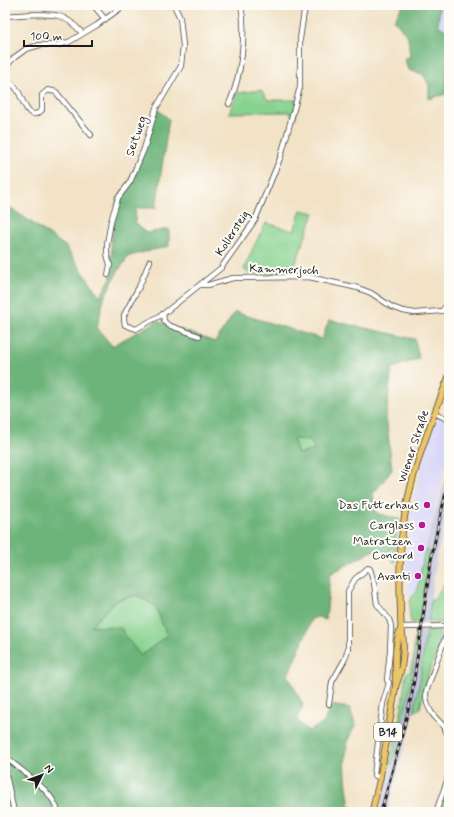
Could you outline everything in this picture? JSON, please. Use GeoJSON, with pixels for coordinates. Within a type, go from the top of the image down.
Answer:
{"type":"FeatureCollection","features":[{"type":"Feature","properties":{"kind":"main road","name":"Wiener Straße"},"geometry":{"type":"LineString","coordinates":[[401,627],[401,549],[409,494],[421,452],[449,376]]}},
{"type":"Feature","properties":{"kind":"main road","name":"B14"},"geometry":{"type":"LineString","coordinates":[[372,812],[380,778],[396,685],[402,673],[403,639],[401,627]]}},
{"type":"Feature","properties":{"kind":"street"},"geometry":{"type":"LineString","coordinates":[[93,5],[105,19]]}},
{"type":"Feature","properties":{"kind":"street"},"geometry":{"type":"LineString","coordinates":[[5,66],[26,49],[40,45],[57,45],[69,42],[125,5]]}},
{"type":"Feature","properties":{"kind":"street","name":"Seitweg"},"geometry":{"type":"LineString","coordinates":[[108,274],[110,265],[107,254],[107,244],[111,221],[118,198],[130,182],[144,149],[156,108],[181,66],[183,46],[182,26],[174,5]]}},
{"type":"Feature","properties":{"kind":"street"},"geometry":{"type":"LineString","coordinates":[[229,104],[239,75],[243,32],[243,13],[241,5]]}},
{"type":"Feature","properties":{"kind":"street","name":"Kollersteig"},"geometry":{"type":"LineString","coordinates":[[150,260],[124,319],[126,325],[136,329],[163,314],[221,268],[255,220],[281,156],[300,87],[300,38],[305,5]]}},
{"type":"Feature","properties":{"kind":"street"},"geometry":{"type":"LineString","coordinates":[[5,16],[32,14],[58,15],[75,25],[82,33]]}},
{"type":"Feature","properties":{"kind":"street"},"geometry":{"type":"LineString","coordinates":[[5,77],[17,89],[30,114],[39,113],[42,110],[42,95],[48,90],[56,92],[91,135]]}},
{"type":"Feature","properties":{"kind":"street","name":"Kammerjoch"},"geometry":{"type":"LineString","coordinates":[[200,285],[208,285],[233,278],[309,277],[358,288],[371,293],[392,307],[403,311],[415,312],[442,311],[449,298]]}},
{"type":"Feature","properties":{"kind":"street"},"geometry":{"type":"LineString","coordinates":[[163,314],[164,320],[168,325],[199,336]]}},
{"type":"Feature","properties":{"kind":"street"},"geometry":{"type":"LineString","coordinates":[[435,413],[449,420]]}},
{"type":"Feature","properties":{"kind":"street"},"geometry":{"type":"LineString","coordinates":[[329,704],[332,682],[345,659],[348,649],[348,591],[355,579],[368,568],[370,569],[374,583],[377,604],[385,612],[391,626],[387,680],[389,683],[383,703],[374,775],[380,778]]}},
{"type":"Feature","properties":{"kind":"street"},"geometry":{"type":"LineString","coordinates":[[401,627],[449,627],[426,692],[428,709],[449,731]]}},
{"type":"Feature","properties":{"kind":"street"},"geometry":{"type":"LineString","coordinates":[[389,683],[396,685]]}},
{"type":"Feature","properties":{"kind":"street"},"geometry":{"type":"LineString","coordinates":[[443,725],[449,737]]}},
{"type":"Feature","properties":{"kind":"street"},"geometry":{"type":"LineString","coordinates":[[5,756],[53,798],[58,812]]}},
{"type":"Feature","properties":{"kind":"street"},"geometry":{"type":"LineString","coordinates":[[5,770],[14,812]]}},
{"type":"Feature","properties":{"kind":"street"},"geometry":{"type":"LineString","coordinates":[[436,812],[449,775]]}},
{"type":"Feature","properties":{"kind":"shaded area"},"geometry":{"type":"Polygon","coordinates":[[[439,5],[449,5],[449,32],[438,25],[439,5]]]}},
{"type":"Feature","properties":{"kind":"shaded area"},"geometry":{"type":"Polygon","coordinates":[[[437,415],[449,421],[449,452],[425,549],[417,592],[408,594],[406,554],[410,514],[425,451],[437,415]]]}},
{"type":"Feature","properties":{"kind":"shaded area"},"geometry":{"type":"Polygon","coordinates":[[[449,467],[449,503],[436,559],[428,622],[420,623],[430,552],[425,549],[449,467]]]}},
{"type":"Feature","properties":{"kind":"shaded area"},"geometry":{"type":"Polygon","coordinates":[[[419,631],[426,631],[414,712],[387,812],[379,812],[405,712],[419,631]]]}},
{"type":"Feature","properties":{"kind":"green space"},"geometry":{"type":"Polygon","coordinates":[[[403,5],[439,5],[438,25],[449,32],[446,94],[429,99],[429,85],[423,74],[408,70],[404,58],[410,57],[408,37],[394,20],[403,5]]]}},
{"type":"Feature","properties":{"kind":"green space"},"geometry":{"type":"Polygon","coordinates":[[[261,90],[268,100],[300,100],[295,119],[289,112],[229,113],[237,93],[261,90]]]}},
{"type":"Feature","properties":{"kind":"green space"},"geometry":{"type":"Polygon","coordinates":[[[156,108],[169,119],[156,208],[136,208],[135,222],[146,233],[169,229],[169,246],[129,256],[118,271],[104,298],[97,328],[112,346],[157,321],[215,342],[235,312],[322,339],[329,320],[415,339],[419,359],[392,368],[386,415],[392,470],[373,494],[376,513],[399,519],[395,545],[386,552],[376,549],[330,574],[326,620],[318,617],[311,619],[288,675],[303,705],[297,720],[308,731],[324,723],[330,705],[350,708],[356,725],[350,736],[346,756],[346,775],[351,812],[5,812],[5,204],[65,246],[100,297],[111,278],[109,256],[112,255],[111,243],[117,199],[128,184],[144,147],[156,108]],[[293,439],[298,454],[315,450],[310,440],[293,439]],[[136,595],[115,601],[91,626],[121,628],[125,636],[141,656],[167,635],[155,606],[136,595]]]}},
{"type":"Feature","properties":{"kind":"green space"},"geometry":{"type":"Polygon","coordinates":[[[301,210],[314,213],[292,273],[250,274],[244,269],[266,223],[294,231],[301,210]]]}},
{"type":"Feature","properties":{"kind":"green space"},"geometry":{"type":"Polygon","coordinates":[[[292,438],[310,440],[315,450],[298,454],[292,438]]]}},
{"type":"Feature","properties":{"kind":"green space"},"geometry":{"type":"Polygon","coordinates":[[[395,545],[395,563],[386,552],[395,545]]]}},
{"type":"Feature","properties":{"kind":"green space"},"geometry":{"type":"Polygon","coordinates":[[[425,549],[430,552],[420,623],[411,622],[409,610],[410,601],[417,592],[425,549]]]}},
{"type":"Feature","properties":{"kind":"green space"},"geometry":{"type":"Polygon","coordinates":[[[445,582],[449,583],[449,617],[441,623],[428,622],[431,600],[434,600],[445,582]]]}},
{"type":"Feature","properties":{"kind":"green space"},"geometry":{"type":"Polygon","coordinates":[[[136,595],[155,606],[167,635],[141,656],[125,636],[121,628],[91,626],[115,601],[136,595]]]}},
{"type":"Feature","properties":{"kind":"green space"},"geometry":{"type":"Polygon","coordinates":[[[438,630],[440,632],[437,652],[427,678],[420,708],[414,712],[426,631],[438,630]]]}},
{"type":"Feature","properties":{"kind":"green space"},"geometry":{"type":"Polygon","coordinates":[[[415,631],[419,631],[414,665],[392,765],[389,764],[401,712],[406,673],[410,671],[413,659],[415,631]]]}},
{"type":"Feature","properties":{"kind":"green space"},"geometry":{"type":"Polygon","coordinates":[[[449,784],[449,812],[439,812],[449,784]]]}},
{"type":"Feature","properties":{"kind":"railway"},"geometry":{"type":"LineString","coordinates":[[381,812],[412,694],[431,560],[449,480]]}},
{"type":"Feature","properties":{"kind":"place","name":"Das Futterhaus"},"geometry":{"type":"Point","coordinates":[427,505]}},
{"type":"Feature","properties":{"kind":"place","name":"Carglass"},"geometry":{"type":"Point","coordinates":[422,525]}},
{"type":"Feature","properties":{"kind":"place","name":"Matratzen Concord"},"geometry":{"type":"Point","coordinates":[421,548]}},
{"type":"Feature","properties":{"kind":"place","name":"Avanti"},"geometry":{"type":"Point","coordinates":[418,576]}}]}
